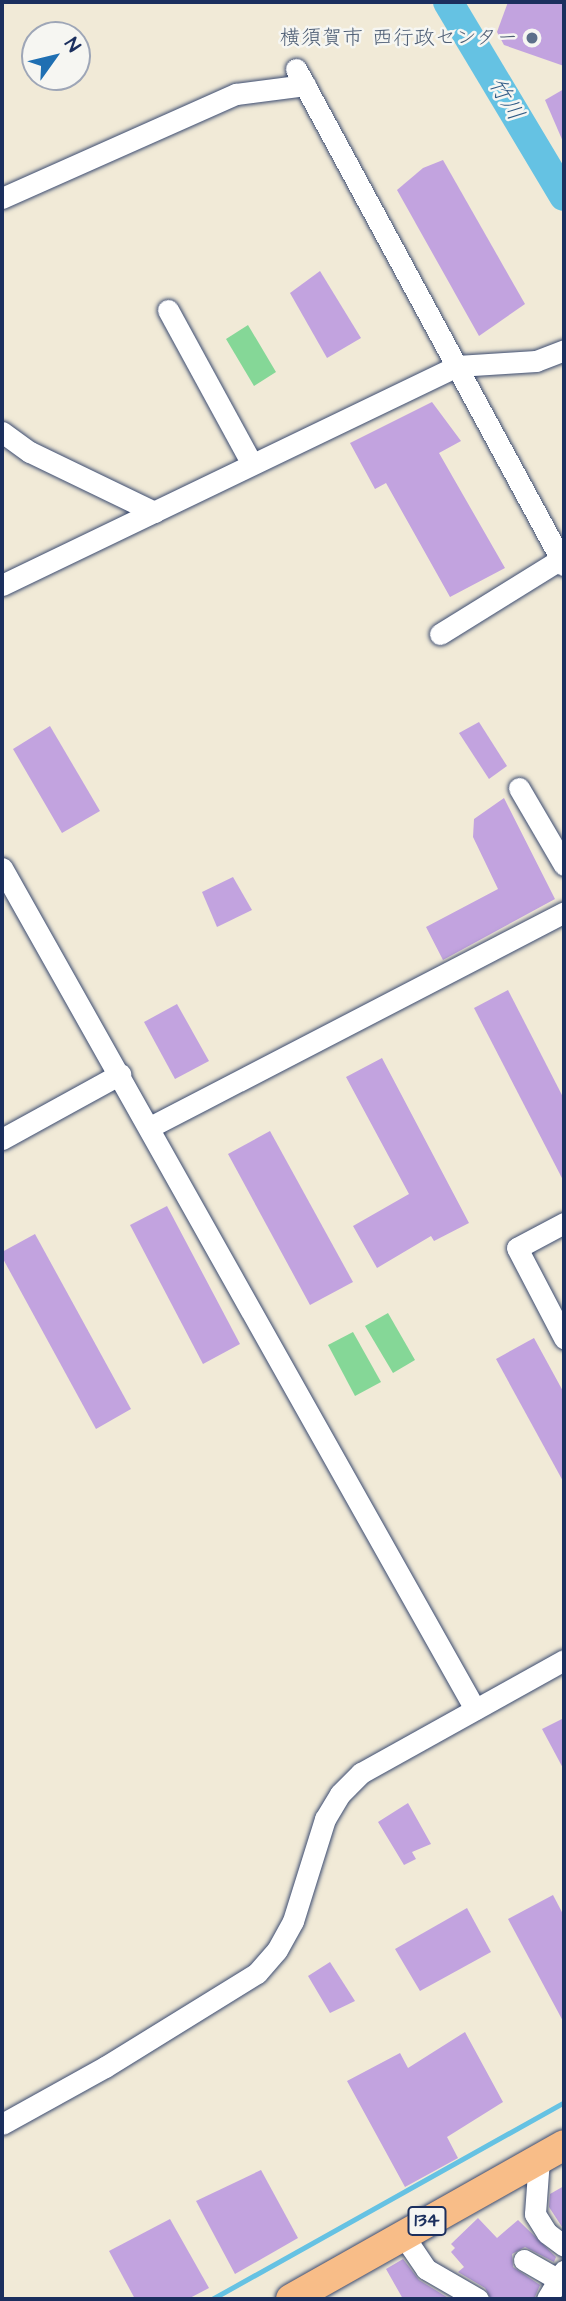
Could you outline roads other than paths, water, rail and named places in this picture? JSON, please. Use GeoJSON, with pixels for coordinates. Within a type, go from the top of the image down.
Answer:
{"type":"FeatureCollection","features":[{"type":"Feature","properties":{"kind":"highway","name":"134"},"geometry":{"type":"LineString","coordinates":[[291,2299],[552,2152]]}},
{"type":"Feature","properties":{"kind":"street"},"geometry":{"type":"LineString","coordinates":[[2,198],[236,94],[301,77],[563,562],[440,635]]}},
{"type":"Feature","properties":{"kind":"street"},"geometry":{"type":"LineString","coordinates":[[168,310],[252,464]]}},
{"type":"Feature","properties":{"kind":"street"},"geometry":{"type":"LineString","coordinates":[[2,585],[457,366],[536,361],[564,350]]}},
{"type":"Feature","properties":{"kind":"street"},"geometry":{"type":"LineString","coordinates":[[2,432],[30,453],[153,512]]}},
{"type":"Feature","properties":{"kind":"street"},"geometry":{"type":"LineString","coordinates":[[519,788],[564,865]]}},
{"type":"Feature","properties":{"kind":"street"},"geometry":{"type":"LineString","coordinates":[[2,868],[120,1073],[475,1709]]}},
{"type":"Feature","properties":{"kind":"street"},"geometry":{"type":"LineString","coordinates":[[150,1127],[564,912]]}},
{"type":"Feature","properties":{"kind":"street"},"geometry":{"type":"LineString","coordinates":[[2,1139],[120,1073]]}},
{"type":"Feature","properties":{"kind":"street"},"geometry":{"type":"LineString","coordinates":[[564,1223],[517,1248],[564,1338]]}},
{"type":"Feature","properties":{"kind":"street"},"geometry":{"type":"LineString","coordinates":[[2,2124],[105,2067],[257,1973],[277,1951],[293,1921],[325,1819],[340,1794],[361,1773],[564,1660]]}},
{"type":"Feature","properties":{"kind":"street"},"geometry":{"type":"LineString","coordinates":[[552,2152],[535,2214],[547,2233],[564,2246]]}},
{"type":"Feature","properties":{"kind":"street"},"geometry":{"type":"LineString","coordinates":[[402,2235],[426,2269],[478,2299]]}},
{"type":"Feature","properties":{"kind":"street"},"geometry":{"type":"LineString","coordinates":[[524,2260],[562,2275],[547,2299]]}},
{"type":"Feature","properties":{"kind":"waterway","name":"竹川"},"geometry":{"type":"LineString","coordinates":[[448,2],[564,196]]}},
{"type":"Feature","properties":{"kind":"waterway"},"geometry":{"type":"LineString","coordinates":[[212,2299],[564,2102]]}},
{"type":"Feature","properties":{"kind":"place","name":"横須賀市 西行政センター"},"geometry":{"type":"Point","coordinates":[532,38]}}]}
